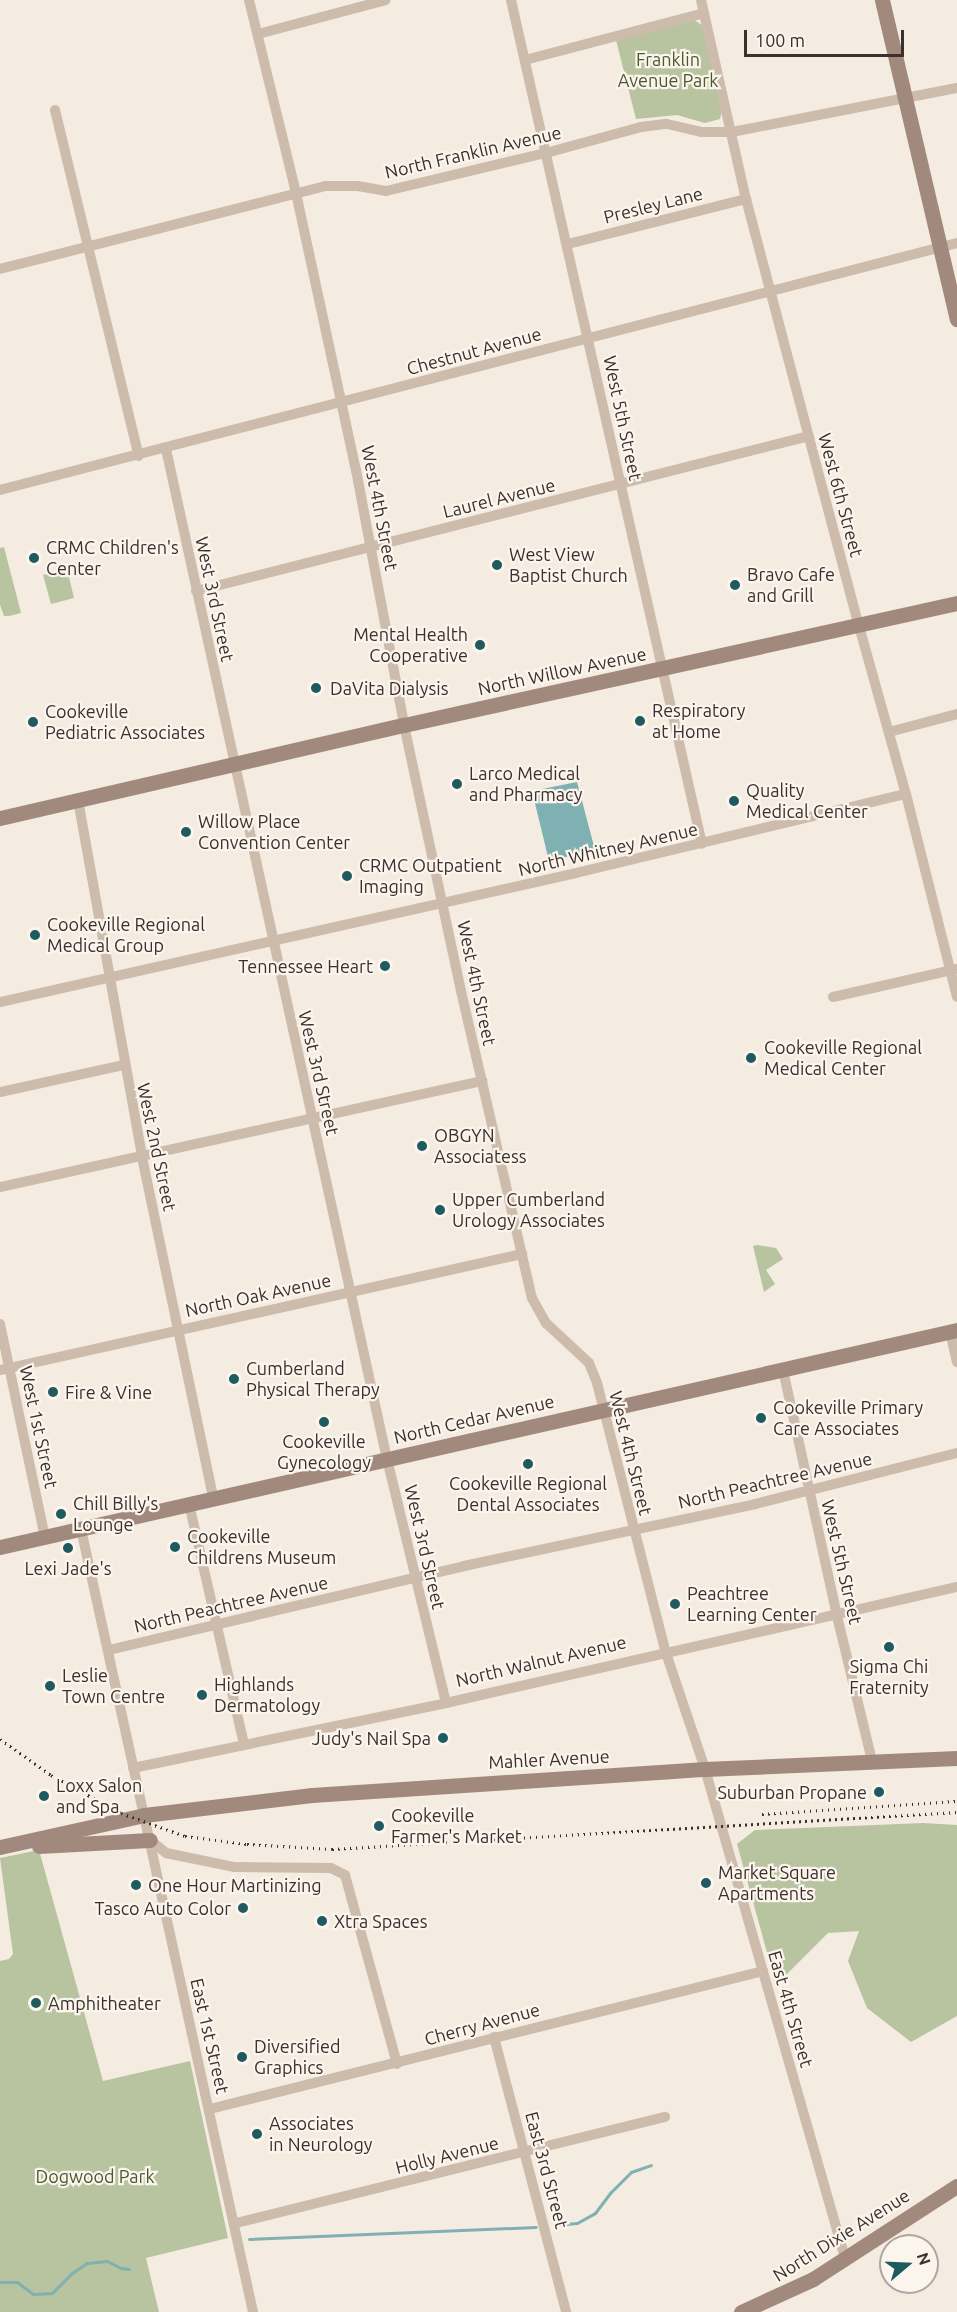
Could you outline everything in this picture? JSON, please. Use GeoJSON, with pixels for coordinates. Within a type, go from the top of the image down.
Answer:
{"type":"FeatureCollection","features":[{"type":"Feature","properties":{"kind":"street","name":"West 4th Street"},"geometry":{"type":"LineString","coordinates":[[249,0],[296,193],[342,403],[404,725],[532,1298],[546,1323],[589,1362],[604,1410],[666,1653],[705,1769]]}},
{"type":"Feature","properties":{"kind":"street"},"geometry":{"type":"LineString","coordinates":[[258,34],[386,0]]}},
{"type":"Feature","properties":{"kind":"street","name":"West 5th Street"},"geometry":{"type":"LineString","coordinates":[[511,0],[702,844]]}},
{"type":"Feature","properties":{"kind":"street","name":"West 6th Street"},"geometry":{"type":"LineString","coordinates":[[700,0],[746,198],[859,626],[954,969],[957,997]]}},
{"type":"Feature","properties":{"kind":"street"},"geometry":{"type":"LineString","coordinates":[[882,0],[957,319]]}},
{"type":"Feature","properties":{"kind":"street"},"geometry":{"type":"LineString","coordinates":[[525,60],[704,13]]}},
{"type":"Feature","properties":{"kind":"street","name":"North Franklin Avenue"},"geometry":{"type":"LineString","coordinates":[[0,269],[296,193],[339,185],[386,191],[546,153],[641,127],[667,124],[700,132],[732,132],[957,88]]}},
{"type":"Feature","properties":{"kind":"street"},"geometry":{"type":"LineString","coordinates":[[55,110],[139,456]]}},
{"type":"Feature","properties":{"kind":"street","name":"Presley Lane"},"geometry":{"type":"LineString","coordinates":[[568,244],[746,198]]}},
{"type":"Feature","properties":{"kind":"street","name":"Chestnut Avenue"},"geometry":{"type":"LineString","coordinates":[[0,490],[139,456],[957,243]]}},
{"type":"Feature","properties":{"kind":"street","name":"Laurel Avenue"},"geometry":{"type":"LineString","coordinates":[[196,591],[809,436]]}},
{"type":"Feature","properties":{"kind":"street","name":"West 3rd Street"},"geometry":{"type":"LineString","coordinates":[[166,449],[387,1459],[446,1703]]}},
{"type":"Feature","properties":{"kind":"street","name":"North Willow Avenue"},"geometry":{"type":"LineString","coordinates":[[0,818],[404,725],[957,603]]}},
{"type":"Feature","properties":{"kind":"street"},"geometry":{"type":"LineString","coordinates":[[889,732],[957,714]]}},
{"type":"Feature","properties":{"kind":"street","name":"North Whitney Avenue"},"geometry":{"type":"LineString","coordinates":[[0,1002],[702,844],[906,794]]}},
{"type":"Feature","properties":{"kind":"street","name":"West 2nd Street"},"geometry":{"type":"LineString","coordinates":[[78,800],[124,1065],[213,1498]]}},
{"type":"Feature","properties":{"kind":"street"},"geometry":{"type":"LineString","coordinates":[[833,997],[954,969]]}},
{"type":"Feature","properties":{"kind":"street"},"geometry":{"type":"LineString","coordinates":[[0,1092],[124,1065]]}},
{"type":"Feature","properties":{"kind":"street"},"geometry":{"type":"LineString","coordinates":[[0,1187],[482,1080]]}},
{"type":"Feature","properties":{"kind":"street","name":"North Oak Avenue"},"geometry":{"type":"LineString","coordinates":[[5,1369],[179,1328],[522,1254]]}},
{"type":"Feature","properties":{"kind":"street","name":"West 1st Street"},"geometry":{"type":"LineString","coordinates":[[0,1324],[5,1369],[45,1537]]}},
{"type":"Feature","properties":{"kind":"street"},"geometry":{"type":"LineString","coordinates":[[953,1331],[957,1362]]}},
{"type":"Feature","properties":{"kind":"street","name":"North Cedar Avenue"},"geometry":{"type":"LineString","coordinates":[[0,1546],[953,1331]]}},
{"type":"Feature","properties":{"kind":"street","name":"West 5th Street"},"geometry":{"type":"LineString","coordinates":[[783,1370],[837,1616],[872,1761]]}},
{"type":"Feature","properties":{"kind":"street","name":"North Peachtree Avenue"},"geometry":{"type":"LineString","coordinates":[[109,1650],[957,1453]]}},
{"type":"Feature","properties":{"kind":"street"},"geometry":{"type":"LineString","coordinates":[[189,1504],[244,1744]]}},
{"type":"Feature","properties":{"kind":"street"},"geometry":{"type":"LineString","coordinates":[[81,1529],[133,1768]]}},
{"type":"Feature","properties":{"kind":"street","name":"North Walnut Avenue"},"geometry":{"type":"LineString","coordinates":[[133,1768],[446,1703],[957,1587]]}},
{"type":"Feature","properties":{"kind":"street","name":"Mahler Avenue"},"geometry":{"type":"LineString","coordinates":[[144,1815],[312,1795],[417,1786],[705,1769],[957,1758]]}},
{"type":"Feature","properties":{"kind":"street","name":"East 1st Street"},"geometry":{"type":"LineString","coordinates":[[133,1768],[236,2223],[253,2312]]}},
{"type":"Feature","properties":{"kind":"street","name":"East 4th Street"},"geometry":{"type":"LineString","coordinates":[[705,1769],[845,2258]]}},
{"type":"Feature","properties":{"kind":"street"},"geometry":{"type":"LineString","coordinates":[[0,1847],[144,1815]]}},
{"type":"Feature","properties":{"kind":"street"},"geometry":{"type":"LineString","coordinates":[[0,1847],[150,1840],[166,1853],[234,1867],[331,1868],[345,1875],[397,2064]]}},
{"type":"Feature","properties":{"kind":"street","name":"Cherry Avenue"},"geometry":{"type":"LineString","coordinates":[[210,2109],[763,1971]]}},
{"type":"Feature","properties":{"kind":"street","name":"East 3rd Street"},"geometry":{"type":"LineString","coordinates":[[494,2037],[566,2312]]}},
{"type":"Feature","properties":{"kind":"street","name":"Holly Avenue"},"geometry":{"type":"LineString","coordinates":[[236,2223],[526,2153],[665,2116]]}},
{"type":"Feature","properties":{"kind":"street","name":"North Dixie Avenue"},"geometry":{"type":"LineString","coordinates":[[741,2312],[792,2290],[957,2186]]}},
{"type":"Feature","properties":{"kind":"green space","name":"Franklin Avenue Park"},"geometry":{"type":"Polygon","coordinates":[[[694,20],[702,25],[722,110],[720,119],[705,123],[677,115],[636,119],[616,40],[694,20]]]}},
{"type":"Feature","properties":{"kind":"green space"},"geometry":{"type":"Polygon","coordinates":[[[4,547],[21,613],[9,616],[4,616],[0,605],[0,548],[4,547]]]}},
{"type":"Feature","properties":{"kind":"green space"},"geometry":{"type":"Polygon","coordinates":[[[67,569],[74,598],[51,604],[43,575],[67,569]]]}},
{"type":"Feature","properties":{"kind":"green space"},"geometry":{"type":"Polygon","coordinates":[[[753,1246],[776,1248],[783,1259],[766,1270],[775,1284],[764,1292],[753,1246]]]}},
{"type":"Feature","properties":{"kind":"green space"},"geometry":{"type":"Polygon","coordinates":[[[923,1823],[957,1825],[957,2016],[911,2042],[867,2008],[848,1961],[859,1931],[828,1933],[776,1985],[737,1844],[755,1830],[923,1823]]]}},
{"type":"Feature","properties":{"kind":"green space","name":"Dogwood Park"},"geometry":{"type":"Polygon","coordinates":[[[39,1850],[103,2081],[190,2061],[228,2238],[146,2258],[159,2312],[0,2312],[0,1961],[9,1959],[13,1954],[0,1858],[39,1850]]]}},
{"type":"Feature","properties":{"kind":"water"},"geometry":{"type":"Polygon","coordinates":[[[577,782],[595,850],[549,861],[532,791],[577,782]]]}},
{"type":"Feature","properties":{"kind":"waterway"},"geometry":{"type":"LineString","coordinates":[[554,2225],[577,2223],[595,2213],[611,2192],[631,2172],[651,2165]]}},
{"type":"Feature","properties":{"kind":"waterway"},"geometry":{"type":"LineString","coordinates":[[249,2239],[536,2227]]}},
{"type":"Feature","properties":{"kind":"waterway"},"geometry":{"type":"LineString","coordinates":[[0,2282],[17,2282],[33,2294],[52,2293],[72,2273],[87,2263],[107,2261],[129,2269]]}},
{"type":"Feature","properties":{"kind":"railway"},"geometry":{"type":"LineString","coordinates":[[0,1739],[51,1775],[121,1813],[185,1836],[247,1844],[332,1849],[957,1812]]}},
{"type":"Feature","properties":{"kind":"railway"},"geometry":{"type":"LineString","coordinates":[[762,1814],[957,1801]]}},
{"type":"Feature","properties":{"kind":"place","name":"CRMC Children's Center"},"geometry":{"type":"Point","coordinates":[34,558]}},
{"type":"Feature","properties":{"kind":"place","name":"West View Baptist Church"},"geometry":{"type":"Point","coordinates":[497,565]}},
{"type":"Feature","properties":{"kind":"place","name":"Bravo Cafe and Grill"},"geometry":{"type":"Point","coordinates":[735,585]}},
{"type":"Feature","properties":{"kind":"place","name":"Mental Health Cooperative"},"geometry":{"type":"Point","coordinates":[480,645]}},
{"type":"Feature","properties":{"kind":"place","name":"DaVita Dialysis"},"geometry":{"type":"Point","coordinates":[316,688]}},
{"type":"Feature","properties":{"kind":"place","name":"Respiratory at Home"},"geometry":{"type":"Point","coordinates":[640,721]}},
{"type":"Feature","properties":{"kind":"place","name":"Cookeville Pediatric Associates"},"geometry":{"type":"Point","coordinates":[33,722]}},
{"type":"Feature","properties":{"kind":"place","name":"Larco Medical and Pharmacy"},"geometry":{"type":"Point","coordinates":[457,784]}},
{"type":"Feature","properties":{"kind":"place","name":"Quality Medical Center"},"geometry":{"type":"Point","coordinates":[734,801]}},
{"type":"Feature","properties":{"kind":"place","name":"Willow Place Convention Center"},"geometry":{"type":"Point","coordinates":[186,832]}},
{"type":"Feature","properties":{"kind":"place","name":"CRMC Outpatient Imaging"},"geometry":{"type":"Point","coordinates":[347,876]}},
{"type":"Feature","properties":{"kind":"place","name":"Cookeville Regional Medical Group"},"geometry":{"type":"Point","coordinates":[35,935]}},
{"type":"Feature","properties":{"kind":"place","name":"Tennessee Heart"},"geometry":{"type":"Point","coordinates":[385,966]}},
{"type":"Feature","properties":{"kind":"place","name":"Cookeville Regional Medical Center"},"geometry":{"type":"Point","coordinates":[751,1058]}},
{"type":"Feature","properties":{"kind":"place","name":"OBGYN Associatess"},"geometry":{"type":"Point","coordinates":[422,1146]}},
{"type":"Feature","properties":{"kind":"place","name":"Upper Cumberland Urology Associates"},"geometry":{"type":"Point","coordinates":[440,1210]}},
{"type":"Feature","properties":{"kind":"place","name":"Cumberland Physical Therapy"},"geometry":{"type":"Point","coordinates":[234,1379]}},
{"type":"Feature","properties":{"kind":"place","name":"Fire & Vine"},"geometry":{"type":"Point","coordinates":[53,1392]}},
{"type":"Feature","properties":{"kind":"place","name":"Cookeville Primary Care Associates"},"geometry":{"type":"Point","coordinates":[761,1418]}},
{"type":"Feature","properties":{"kind":"place","name":"Cookeville Gynecology"},"geometry":{"type":"Point","coordinates":[324,1422]}},
{"type":"Feature","properties":{"kind":"place","name":"Cookeville Regional Dental Associates"},"geometry":{"type":"Point","coordinates":[528,1464]}},
{"type":"Feature","properties":{"kind":"place","name":"Chill Billy's Lounge"},"geometry":{"type":"Point","coordinates":[61,1514]}},
{"type":"Feature","properties":{"kind":"place","name":"Cookeville Childrens Museum"},"geometry":{"type":"Point","coordinates":[175,1547]}},
{"type":"Feature","properties":{"kind":"place","name":"Lexi Jade's"},"geometry":{"type":"Point","coordinates":[68,1548]}},
{"type":"Feature","properties":{"kind":"place","name":"Peachtree Learning Center"},"geometry":{"type":"Point","coordinates":[675,1604]}},
{"type":"Feature","properties":{"kind":"place","name":"Sigma Chi Fraternity"},"geometry":{"type":"Point","coordinates":[889,1647]}},
{"type":"Feature","properties":{"kind":"place","name":"Leslie Town Centre"},"geometry":{"type":"Point","coordinates":[50,1686]}},
{"type":"Feature","properties":{"kind":"place","name":"Highlands Dermatology"},"geometry":{"type":"Point","coordinates":[202,1695]}},
{"type":"Feature","properties":{"kind":"place","name":"Judy's Nail Spa"},"geometry":{"type":"Point","coordinates":[443,1738]}},
{"type":"Feature","properties":{"kind":"place","name":"Suburban Propane"},"geometry":{"type":"Point","coordinates":[879,1792]}},
{"type":"Feature","properties":{"kind":"place","name":"Loxx Salon and Spa"},"geometry":{"type":"Point","coordinates":[44,1796]}},
{"type":"Feature","properties":{"kind":"place","name":"Cookeville Farmer's Market"},"geometry":{"type":"Point","coordinates":[379,1826]}},
{"type":"Feature","properties":{"kind":"place","name":"Market Square Apartments"},"geometry":{"type":"Point","coordinates":[706,1883]}},
{"type":"Feature","properties":{"kind":"place","name":"One Hour Martinizing"},"geometry":{"type":"Point","coordinates":[136,1885]}},
{"type":"Feature","properties":{"kind":"place","name":"Tasco Auto Color"},"geometry":{"type":"Point","coordinates":[243,1908]}},
{"type":"Feature","properties":{"kind":"place","name":"Xtra Spaces"},"geometry":{"type":"Point","coordinates":[322,1921]}},
{"type":"Feature","properties":{"kind":"place","name":"Amphitheater"},"geometry":{"type":"Point","coordinates":[36,2003]}},
{"type":"Feature","properties":{"kind":"place","name":"Diversified Graphics"},"geometry":{"type":"Point","coordinates":[242,2057]}},
{"type":"Feature","properties":{"kind":"place","name":"Associates in Neurology"},"geometry":{"type":"Point","coordinates":[257,2134]}}]}
